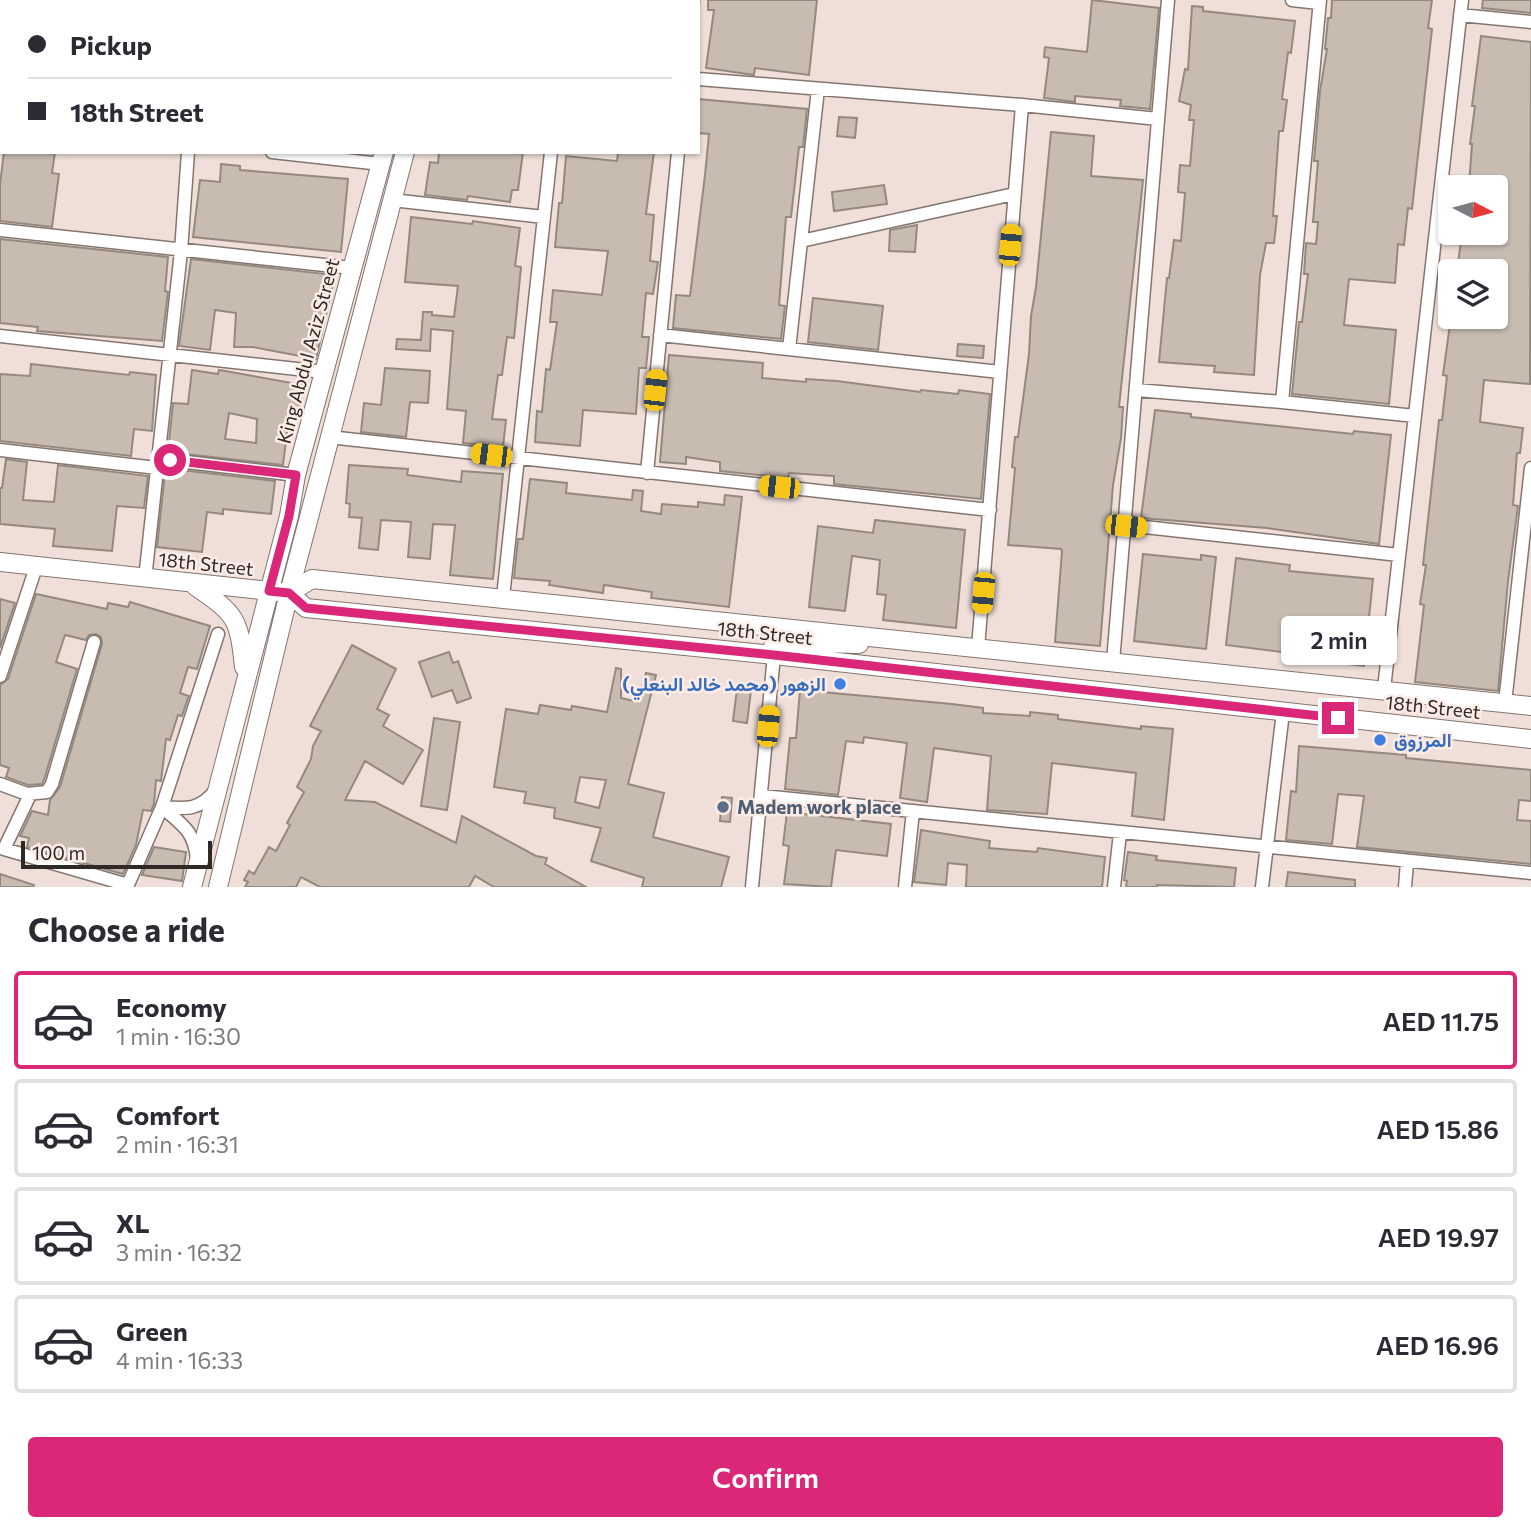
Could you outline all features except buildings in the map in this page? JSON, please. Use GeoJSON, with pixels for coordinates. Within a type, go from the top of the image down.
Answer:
{"type":"FeatureCollection","features":[{"type":"Feature","properties":{"kind":"street"},"geometry":{"type":"LineString","coordinates":[[1113,662],[1168,0]]}},
{"type":"Feature","properties":{"kind":"street"},"geometry":{"type":"LineString","coordinates":[[1282,401],[1320,1],[1292,0]]}},
{"type":"Feature","properties":{"kind":"street"},"geometry":{"type":"LineString","coordinates":[[1384,689],[1462,0]]}},
{"type":"Feature","properties":{"kind":"street"},"geometry":{"type":"LineString","coordinates":[[1460,15],[1531,22]]}},
{"type":"Feature","properties":{"kind":"street"},"geometry":{"type":"LineString","coordinates":[[700,79],[1022,105],[1158,119]]}},
{"type":"Feature","properties":{"kind":"street"},"geometry":{"type":"LineString","coordinates":[[789,349],[818,89]]}},
{"type":"Feature","properties":{"kind":"street"},"geometry":{"type":"LineString","coordinates":[[978,648],[1022,105]]}},
{"type":"Feature","properties":{"kind":"street"},"geometry":{"type":"LineString","coordinates":[[145,579],[181,251],[188,154]]}},
{"type":"Feature","properties":{"kind":"street"},"geometry":{"type":"LineString","coordinates":[[309,154],[382,158]]}},
{"type":"Feature","properties":{"kind":"street"},"geometry":{"type":"LineString","coordinates":[[218,887],[289,593],[404,154]]}},
{"type":"Feature","properties":{"kind":"street"},"geometry":{"type":"LineString","coordinates":[[503,597],[551,154]]}},
{"type":"Feature","properties":{"kind":"street"},"geometry":{"type":"LineString","coordinates":[[647,473],[678,154]]}},
{"type":"Feature","properties":{"kind":"street","name":"King Abdul Aziz Street"},"geometry":{"type":"LineString","coordinates":[[192,887],[289,516],[296,475],[382,158]]}},
{"type":"Feature","properties":{"kind":"street"},"geometry":{"type":"LineString","coordinates":[[801,241],[1014,194]]}},
{"type":"Feature","properties":{"kind":"street"},"geometry":{"type":"LineString","coordinates":[[392,200],[544,218]]}},
{"type":"Feature","properties":{"kind":"street"},"geometry":{"type":"LineString","coordinates":[[0,230],[352,268]]}},
{"type":"Feature","properties":{"kind":"street"},"geometry":{"type":"LineString","coordinates":[[660,335],[1000,372]]}},
{"type":"Feature","properties":{"kind":"street"},"geometry":{"type":"LineString","coordinates":[[0,337],[324,372]]}},
{"type":"Feature","properties":{"kind":"street"},"geometry":{"type":"LineString","coordinates":[[1136,390],[1282,401],[1415,416]]}},
{"type":"Feature","properties":{"kind":"street"},"geometry":{"type":"LineString","coordinates":[[329,437],[990,510]]}},
{"type":"Feature","properties":{"kind":"street"},"geometry":{"type":"LineString","coordinates":[[0,450],[157,467],[170,460],[296,475]]}},
{"type":"Feature","properties":{"kind":"street"},"geometry":{"type":"LineString","coordinates":[[1505,703],[1525,560],[1531,468]]}},
{"type":"Feature","properties":{"kind":"street"},"geometry":{"type":"LineString","coordinates":[[1126,526],[1399,555]]}},
{"type":"Feature","properties":{"kind":"street","name":"18th Street"},"geometry":{"type":"LineString","coordinates":[[0,562],[289,593],[306,608],[774,655],[1531,738]]}},
{"type":"Feature","properties":{"kind":"street"},"geometry":{"type":"LineString","coordinates":[[0,676],[36,567]]}},
{"type":"Feature","properties":{"kind":"street"},"geometry":{"type":"LineString","coordinates":[[289,593],[312,579],[1531,706]]}},
{"type":"Feature","properties":{"kind":"street"},"geometry":{"type":"LineString","coordinates":[[192,584],[223,605],[238,624],[245,679]]}},
{"type":"Feature","properties":{"kind":"street"},"geometry":{"type":"LineString","coordinates":[[27,794],[28,799],[1,852],[127,886],[162,807],[218,634]]}},
{"type":"Feature","properties":{"kind":"street"},"geometry":{"type":"LineString","coordinates":[[0,784],[27,794],[47,792],[94,642]]}},
{"type":"Feature","properties":{"kind":"street"},"geometry":{"type":"LineString","coordinates":[[752,887],[773,647],[779,642],[832,645],[922,642]]}},
{"type":"Feature","properties":{"kind":"street"},"geometry":{"type":"LineString","coordinates":[[1262,887],[1283,712]]}},
{"type":"Feature","properties":{"kind":"street"},"geometry":{"type":"LineString","coordinates":[[162,807],[195,808],[208,800],[217,788]]}},
{"type":"Feature","properties":{"kind":"street"},"geometry":{"type":"LineString","coordinates":[[762,796],[1531,873]]}},
{"type":"Feature","properties":{"kind":"street"},"geometry":{"type":"LineString","coordinates":[[162,807],[190,831],[198,866]]}},
{"type":"Feature","properties":{"kind":"street"},"geometry":{"type":"LineString","coordinates":[[905,887],[914,811]]}},
{"type":"Feature","properties":{"kind":"street"},"geometry":{"type":"LineString","coordinates":[[1114,887],[1119,832]]}},
{"type":"Feature","properties":{"kind":"street"},"geometry":{"type":"LineString","coordinates":[[1405,887],[1408,862]]}},
{"type":"Feature","properties":{"kind":"place","name":"الزهور (محمد خالد البنعلي)"},"geometry":{"type":"Point","coordinates":[840,684]}},
{"type":"Feature","properties":{"kind":"place","name":"المرزوق"},"geometry":{"type":"Point","coordinates":[1380,740]}},
{"type":"Feature","properties":{"kind":"place","name":"Madem work place"},"geometry":{"type":"Point","coordinates":[723,807]}},
{"type":"Feature","properties":{"kind":"route"},"geometry":{"type":"LineString","coordinates":[[170,460],[296,475],[289,516],[269,591],[289,593],[306,608],[774,655],[1338,718]]}}]}
